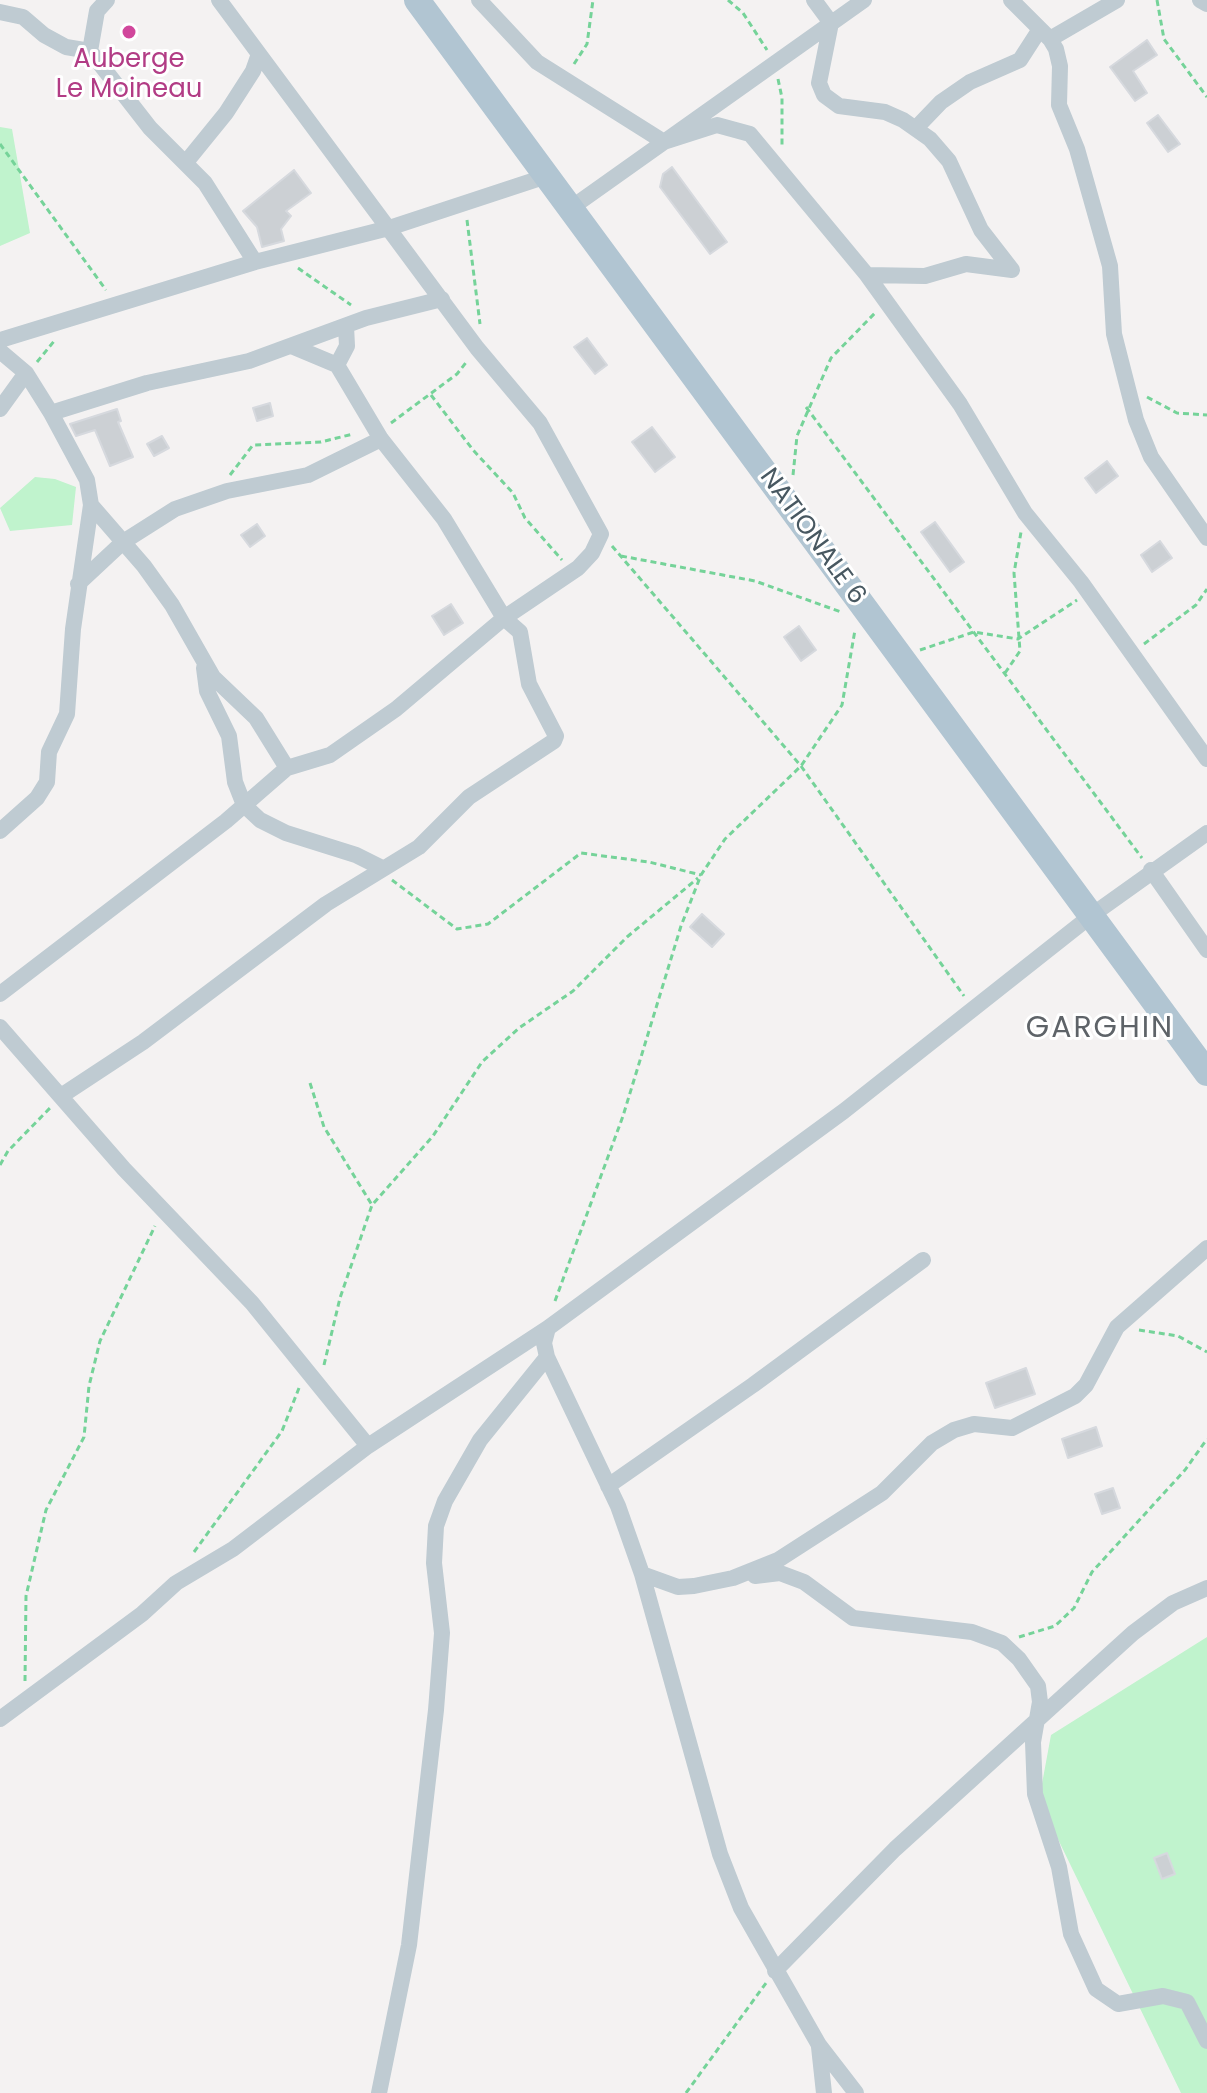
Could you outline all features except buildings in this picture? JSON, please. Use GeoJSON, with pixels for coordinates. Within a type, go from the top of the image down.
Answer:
{"type":"FeatureCollection","features":[{"type":"Feature","properties":{"kind":"main road","name":"NATIONALE 6"},"geometry":{"type":"LineString","coordinates":[[417,0],[790,507],[856,607],[900,658],[1207,1073]]}},
{"type":"Feature","properties":{"kind":"street"},"geometry":{"type":"LineString","coordinates":[[90,51],[97,11],[107,0]]}},
{"type":"Feature","properties":{"kind":"street"},"geometry":{"type":"LineString","coordinates":[[0,994],[244,805],[287,768],[330,755],[396,709],[504,618],[569,574],[592,553],[601,534],[540,423],[477,348],[219,0]]}},
{"type":"Feature","properties":{"kind":"street"},"geometry":{"type":"LineString","coordinates":[[479,0],[537,62],[664,142],[726,126],[750,134],[867,275],[960,404],[1025,513],[1132,653],[1207,759]]}},
{"type":"Feature","properties":{"kind":"street"},"geometry":{"type":"LineString","coordinates":[[814,0],[831,23],[819,83],[824,95],[839,106],[885,112],[917,127],[949,161],[981,230],[1012,270],[966,264],[925,276],[867,275]]}},
{"type":"Feature","properties":{"kind":"street"},"geometry":{"type":"LineString","coordinates":[[571,208],[864,0]]}},
{"type":"Feature","properties":{"kind":"street"},"geometry":{"type":"LineString","coordinates":[[1011,0],[1045,34],[1060,66],[1059,105],[1077,149],[1110,266],[1110,310],[1126,386],[1151,457],[1207,538]]}},
{"type":"Feature","properties":{"kind":"street"},"geometry":{"type":"LineString","coordinates":[[917,127],[941,102],[970,82],[1020,60],[1045,34],[1117,0]]}},
{"type":"Feature","properties":{"kind":"street"},"geometry":{"type":"LineString","coordinates":[[1200,0],[1207,4]]}},
{"type":"Feature","properties":{"kind":"street"},"geometry":{"type":"LineString","coordinates":[[0,12],[23,17],[44,35],[66,47],[90,51],[150,128],[187,161],[255,262]]}},
{"type":"Feature","properties":{"kind":"street"},"geometry":{"type":"LineString","coordinates":[[187,161],[226,113],[253,71],[259,54]]}},
{"type":"Feature","properties":{"kind":"street"},"geometry":{"type":"LineString","coordinates":[[0,340],[255,262],[389,228],[547,176]]}},
{"type":"Feature","properties":{"kind":"street"},"geometry":{"type":"LineString","coordinates":[[51,413],[147,383],[294,347],[366,318],[442,299]]}},
{"type":"Feature","properties":{"kind":"street"},"geometry":{"type":"LineString","coordinates":[[337,365],[347,346],[346,326]]}},
{"type":"Feature","properties":{"kind":"street"},"geometry":{"type":"LineString","coordinates":[[61,1096],[143,1042],[326,904],[419,847],[469,797],[554,741],[555,730],[529,684],[523,640],[515,626],[504,618],[444,519],[381,439],[337,365],[294,347]]}},
{"type":"Feature","properties":{"kind":"street"},"geometry":{"type":"LineString","coordinates":[[0,351],[26,373],[51,413],[87,480],[91,505],[78,584],[67,714],[49,752],[47,782],[37,798],[0,831]]}},
{"type":"Feature","properties":{"kind":"street"},"geometry":{"type":"LineString","coordinates":[[0,409],[26,373]]}},
{"type":"Feature","properties":{"kind":"street"},"geometry":{"type":"LineString","coordinates":[[78,584],[123,542],[175,509],[195,501],[308,475],[381,439]]}},
{"type":"Feature","properties":{"kind":"street"},"geometry":{"type":"LineString","coordinates":[[91,505],[172,605],[203,661],[224,689],[256,718],[287,768]]}},
{"type":"Feature","properties":{"kind":"street"},"geometry":{"type":"LineString","coordinates":[[203,661],[207,691],[229,736],[235,782],[244,805],[260,820],[286,833],[356,855],[382,868]]}},
{"type":"Feature","properties":{"kind":"street"},"geometry":{"type":"LineString","coordinates":[[0,1719],[142,1614],[176,1583],[233,1549],[368,1446],[548,1328],[844,1111],[1092,915],[1207,833]]}},
{"type":"Feature","properties":{"kind":"street"},"geometry":{"type":"LineString","coordinates":[[1151,870],[1207,950]]}},
{"type":"Feature","properties":{"kind":"street"},"geometry":{"type":"LineString","coordinates":[[0,1027],[208,1254],[368,1446]]}},
{"type":"Feature","properties":{"kind":"street"},"geometry":{"type":"LineString","coordinates":[[733,1578],[778,1560],[882,1493],[932,1443],[954,1430],[974,1424],[1012,1428],[1075,1396],[1086,1385],[1117,1327],[1207,1248]]}},
{"type":"Feature","properties":{"kind":"street"},"geometry":{"type":"LineString","coordinates":[[608,1486],[753,1385],[923,1260]]}},
{"type":"Feature","properties":{"kind":"street"},"geometry":{"type":"LineString","coordinates":[[548,1328],[544,1343],[547,1357],[638,1555],[720,1854],[741,1908],[819,2045],[856,2093]]}},
{"type":"Feature","properties":{"kind":"street"},"geometry":{"type":"LineString","coordinates":[[379,2093],[409,1945],[436,1710],[442,1633],[434,1563],[436,1526],[445,1501],[480,1440],[547,1357]]}},
{"type":"Feature","properties":{"kind":"street"},"geometry":{"type":"LineString","coordinates":[[642,1574],[678,1587],[780,1573],[804,1582],[853,1618],[972,1632],[1002,1643],[1025,1666],[1038,1686],[1032,1768],[1035,1794],[1059,1867],[1071,1934],[1096,1989],[1118,2004],[1163,1996],[1187,2002],[1207,2041]]}},
{"type":"Feature","properties":{"kind":"street"},"geometry":{"type":"LineString","coordinates":[[775,1971],[832,1909],[1037,1718],[1133,1633],[1173,1603],[1207,1588]]}},
{"type":"Feature","properties":{"kind":"street"},"geometry":{"type":"LineString","coordinates":[[819,2045],[824,2093]]}},
{"type":"Feature","properties":{"kind":"path"},"geometry":{"type":"LineString","coordinates":[[560,78],[587,44],[593,0]]}},
{"type":"Feature","properties":{"kind":"path"},"geometry":{"type":"LineString","coordinates":[[728,0],[743,13],[774,62],[782,98],[780,173]]}},
{"type":"Feature","properties":{"kind":"path"},"geometry":{"type":"LineString","coordinates":[[1157,0],[1164,39],[1207,97]]}},
{"type":"Feature","properties":{"kind":"path"},"geometry":{"type":"LineString","coordinates":[[0,144],[117,305]]}},
{"type":"Feature","properties":{"kind":"path"},"geometry":{"type":"LineString","coordinates":[[466,204],[476,303]]}},
{"type":"Feature","properties":{"kind":"path"},"geometry":{"type":"LineString","coordinates":[[281,256],[366,318]]}},
{"type":"Feature","properties":{"kind":"path"},"geometry":{"type":"LineString","coordinates":[[790,507],[797,436],[806,407],[831,358],[885,303]]}},
{"type":"Feature","properties":{"kind":"path"},"geometry":{"type":"LineString","coordinates":[[26,373],[47,352],[67,319]]}},
{"type":"Feature","properties":{"kind":"path"},"geometry":{"type":"LineString","coordinates":[[1126,386],[1177,413],[1207,415]]}},
{"type":"Feature","properties":{"kind":"path"},"geometry":{"type":"LineString","coordinates":[[431,394],[473,450],[513,493],[525,518],[554,547],[569,574]]}},
{"type":"Feature","properties":{"kind":"path"},"geometry":{"type":"LineString","coordinates":[[806,407],[1151,870]]}},
{"type":"Feature","properties":{"kind":"path"},"geometry":{"type":"LineString","coordinates":[[1005,673],[1020,651],[1014,573],[1025,513]]}},
{"type":"Feature","properties":{"kind":"path"},"geometry":{"type":"LineString","coordinates":[[601,534],[801,766],[974,1009]]}},
{"type":"Feature","properties":{"kind":"path"},"geometry":{"type":"LineString","coordinates":[[548,1328],[623,1116],[681,926],[701,875],[725,839],[801,766],[842,705],[856,607],[815,605],[755,581],[621,556]]}},
{"type":"Feature","properties":{"kind":"path"},"geometry":{"type":"LineString","coordinates":[[1132,653],[1196,605],[1207,589]]}},
{"type":"Feature","properties":{"kind":"path"},"geometry":{"type":"LineString","coordinates":[[900,658],[957,634],[974,632],[1018,639],[1087,594]]}},
{"type":"Feature","properties":{"kind":"path"},"geometry":{"type":"LineString","coordinates":[[382,868],[399,888],[457,929],[488,924],[581,853],[649,862],[701,875]]}},
{"type":"Feature","properties":{"kind":"path"},"geometry":{"type":"LineString","coordinates":[[319,1385],[340,1298],[372,1205],[433,1136],[482,1062],[519,1028],[573,991],[627,937],[701,875]]}},
{"type":"Feature","properties":{"kind":"path"},"geometry":{"type":"LineString","coordinates":[[310,1083],[324,1127],[372,1205]]}},
{"type":"Feature","properties":{"kind":"path"},"geometry":{"type":"LineString","coordinates":[[0,1165],[8,1151],[61,1096]]}},
{"type":"Feature","properties":{"kind":"path"},"geometry":{"type":"LineString","coordinates":[[25,1700],[26,1596],[46,1510],[84,1437],[89,1386],[100,1341],[163,1208]]}},
{"type":"Feature","properties":{"kind":"path"},"geometry":{"type":"LineString","coordinates":[[1117,1327],[1178,1336],[1207,1352]]}},
{"type":"Feature","properties":{"kind":"path"},"geometry":{"type":"LineString","coordinates":[[186,1562],[282,1431],[297,1395],[302,1364]]}},
{"type":"Feature","properties":{"kind":"path"},"geometry":{"type":"LineString","coordinates":[[1002,1643],[1055,1626],[1074,1608],[1092,1572],[1185,1470],[1207,1439]]}},
{"type":"Feature","properties":{"kind":"path"},"geometry":{"type":"LineString","coordinates":[[686,2093],[775,1971]]}},
{"type":"Feature","properties":{"kind":"green space"},"geometry":{"type":"Polygon","coordinates":[[[0,127],[12,129],[30,233],[0,246],[0,127]]]}},
{"type":"Feature","properties":{"kind":"green space"},"geometry":{"type":"Polygon","coordinates":[[[35,477],[55,479],[76,487],[72,525],[10,531],[0,508],[35,477]]]}},
{"type":"Feature","properties":{"kind":"green space"},"geometry":{"type":"Polygon","coordinates":[[[1207,1637],[1207,2093],[1181,2093],[1039,1800],[1051,1735],[1207,1637]]]}},
{"type":"Feature","properties":{"kind":"place","name":"Auberge Le Moineau"},"geometry":{"type":"Point","coordinates":[129,32]}},
{"type":"Feature","properties":{"kind":"district","name":"GARGHIN"},"geometry":{"type":"Point","coordinates":[1100,1029]}}]}
